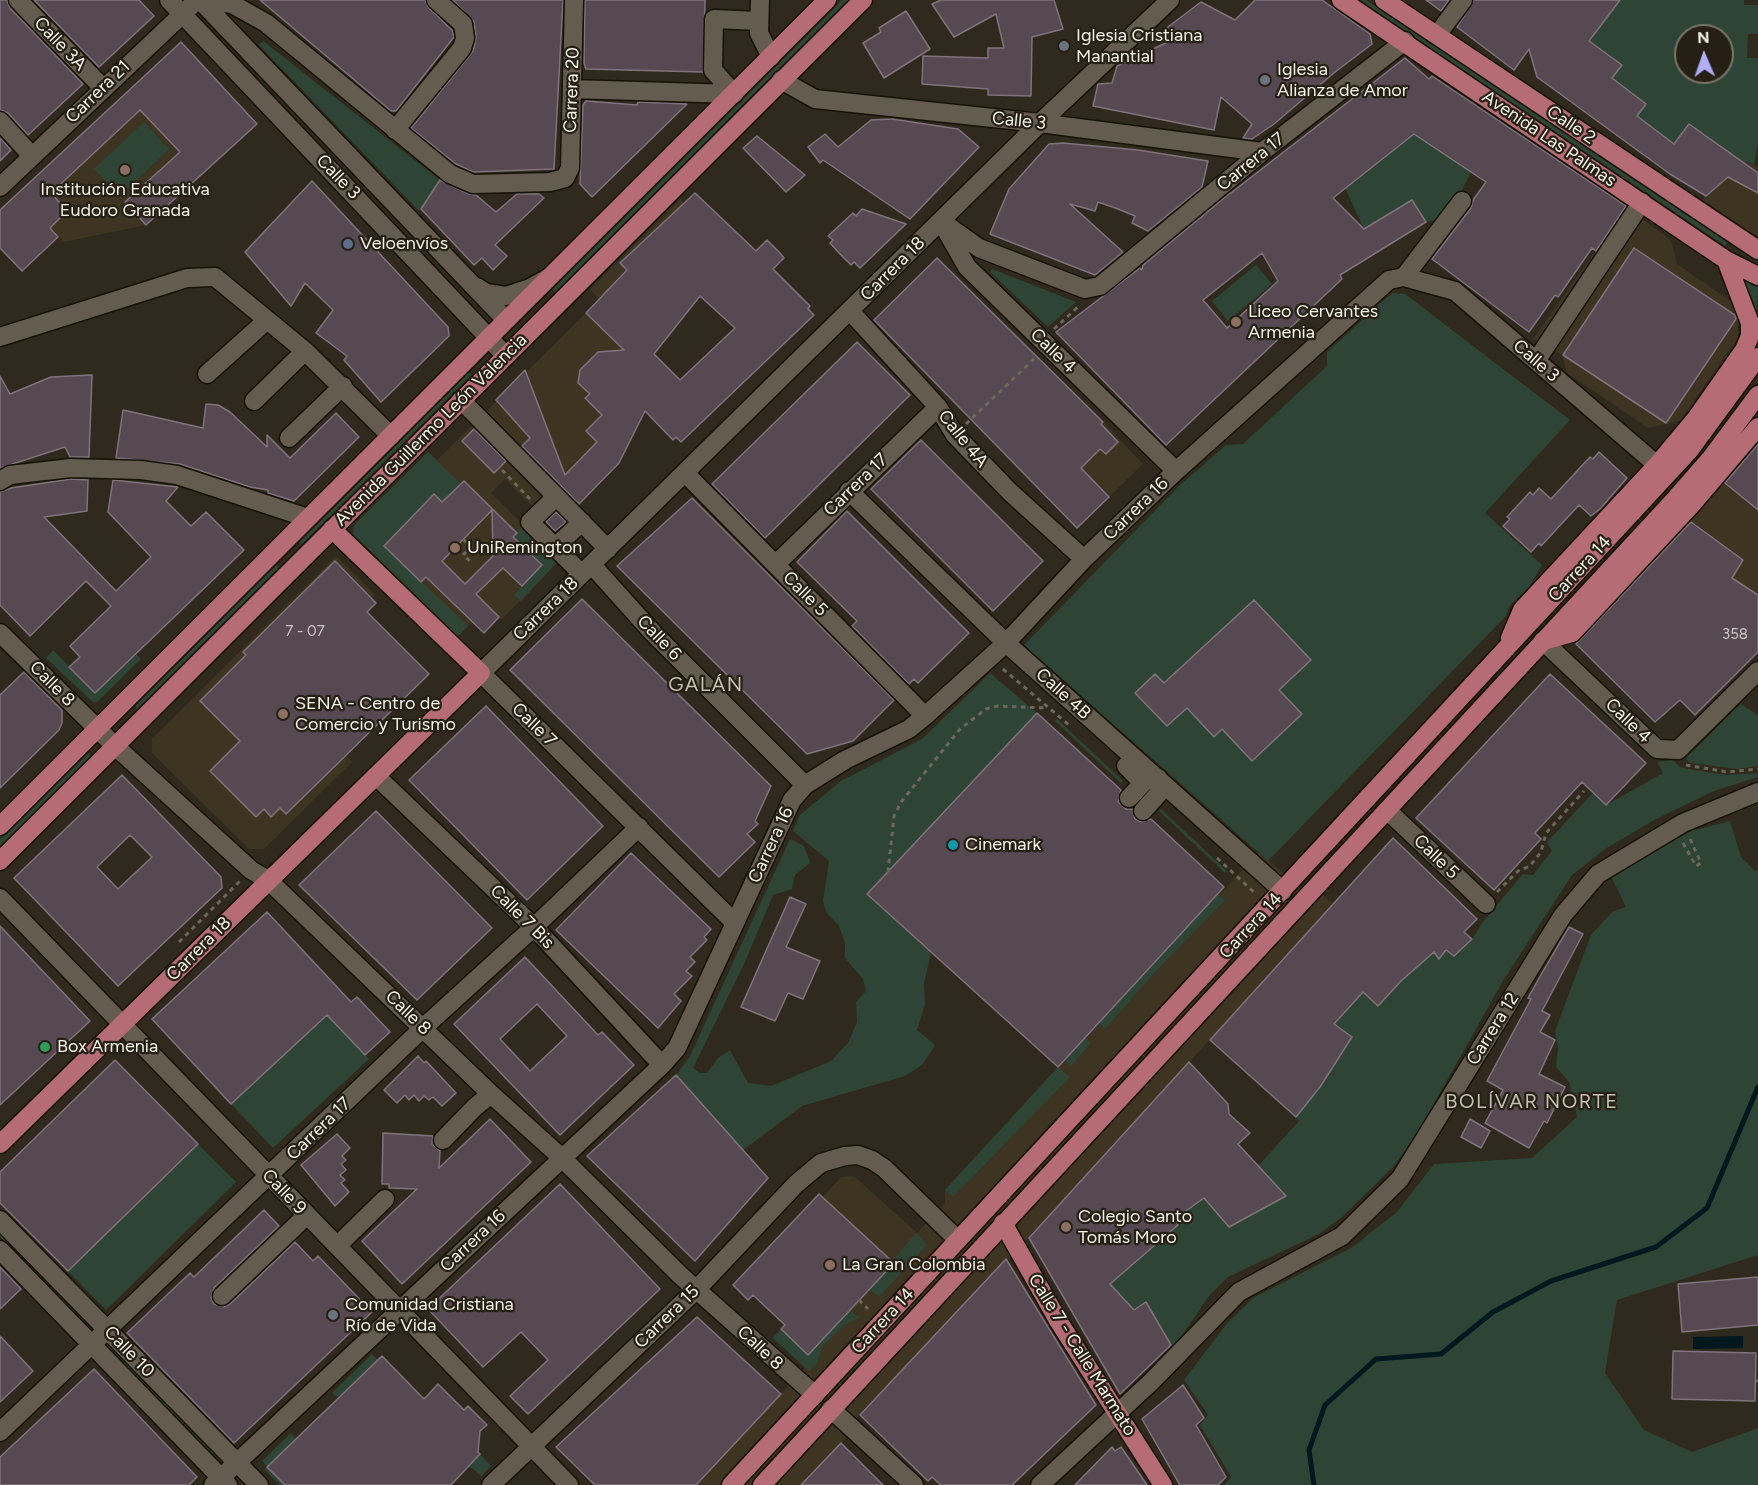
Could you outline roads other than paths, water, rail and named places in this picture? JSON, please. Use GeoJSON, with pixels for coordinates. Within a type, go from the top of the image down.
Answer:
{"type":"FeatureCollection","features":[{"type":"Feature","properties":{"kind":"main road","name":"Avenida Guillermo León Valencia"},"geometry":{"type":"LineString","coordinates":[[0,826],[827,0]]}},
{"type":"Feature","properties":{"kind":"main road","name":"Avenida Guillermo León Valencia"},"geometry":{"type":"LineString","coordinates":[[0,861],[863,0]]}},
{"type":"Feature","properties":{"kind":"main road","name":"Avenida Las Palmas"},"geometry":{"type":"LineString","coordinates":[[1341,0],[1405,41],[1726,260],[1758,276]]}},
{"type":"Feature","properties":{"kind":"main road","name":"Calle 2"},"geometry":{"type":"LineString","coordinates":[[1384,0],[1758,250]]}},
{"type":"Feature","properties":{"kind":"main road"},"geometry":{"type":"LineString","coordinates":[[1505,651],[1522,610],[1657,465],[1697,417],[1734,366],[1754,333],[1726,260]]}},
{"type":"Feature","properties":{"kind":"main road","name":"Carrera 14"},"geometry":{"type":"LineString","coordinates":[[731,1485],[958,1239],[1276,886],[1505,651],[1689,451],[1758,357]]}},
{"type":"Feature","properties":{"kind":"main road","name":"Carrera 14"},"geometry":{"type":"LineString","coordinates":[[762,1485],[1690,482],[1758,395]]}},
{"type":"Feature","properties":{"kind":"main road"},"geometry":{"type":"LineString","coordinates":[[1543,642],[1572,633],[1756,433]]}},
{"type":"Feature","properties":{"kind":"main road","name":"Calle 7"},"geometry":{"type":"LineString","coordinates":[[332,528],[481,673]]}},
{"type":"Feature","properties":{"kind":"main road","name":"Carrera 18"},"geometry":{"type":"LineString","coordinates":[[0,1143],[481,673]]}},
{"type":"Feature","properties":{"kind":"main road","name":"Calle 7 - Calle Marmato"},"geometry":{"type":"LineString","coordinates":[[1003,1223],[1059,1322],[1163,1485]]}},
{"type":"Feature","properties":{"kind":"street","name":"Calle 3A"},"geometry":{"type":"LineString","coordinates":[[18,0],[102,87]]}},
{"type":"Feature","properties":{"kind":"street","name":"Calle 3"},"geometry":{"type":"LineString","coordinates":[[169,0],[506,356]]}},
{"type":"Feature","properties":{"kind":"street","name":"Carrera 21"},"geometry":{"type":"LineString","coordinates":[[0,187],[102,87],[182,14],[201,0]]}},
{"type":"Feature","properties":{"kind":"street","name":"Calle 3"},"geometry":{"type":"LineString","coordinates":[[201,0],[506,320]]}},
{"type":"Feature","properties":{"kind":"street"},"geometry":{"type":"LineString","coordinates":[[201,0],[232,4],[266,23],[395,130],[462,48],[465,38],[463,24],[436,0]]}},
{"type":"Feature","properties":{"kind":"street","name":"Carrera 20"},"geometry":{"type":"LineString","coordinates":[[395,130],[450,174],[473,184],[550,182],[565,178],[570,168],[574,0]]}},
{"type":"Feature","properties":{"kind":"street"},"geometry":{"type":"LineString","coordinates":[[760,0],[759,33],[771,57]]}},
{"type":"Feature","properties":{"kind":"street","name":"Carrera 18"},"geometry":{"type":"LineString","coordinates":[[481,673],[1040,123],[1170,0]]}},
{"type":"Feature","properties":{"kind":"street"},"geometry":{"type":"LineString","coordinates":[[1437,35],[1462,0]]}},
{"type":"Feature","properties":{"kind":"street"},"geometry":{"type":"LineString","coordinates":[[734,94],[713,70],[714,19],[759,21]]}},
{"type":"Feature","properties":{"kind":"street","name":"Carrera 17"},"geometry":{"type":"LineString","coordinates":[[999,255],[1085,289],[1100,286],[1262,152],[1405,41]]}},
{"type":"Feature","properties":{"kind":"street","name":"Calle 3"},"geometry":{"type":"LineString","coordinates":[[781,80],[815,99],[1040,123],[1262,152]]}},
{"type":"Feature","properties":{"kind":"street"},"geometry":{"type":"LineString","coordinates":[[573,89],[734,94]]}},
{"type":"Feature","properties":{"kind":"street"},"geometry":{"type":"LineString","coordinates":[[0,122],[32,156]]}},
{"type":"Feature","properties":{"kind":"street"},"geometry":{"type":"LineString","coordinates":[[1404,277],[1462,201]]}},
{"type":"Feature","properties":{"kind":"street"},"geometry":{"type":"LineString","coordinates":[[1536,361],[1642,202]]}},
{"type":"Feature","properties":{"kind":"street"},"geometry":{"type":"LineString","coordinates":[[941,221],[980,248],[999,255]]}},
{"type":"Feature","properties":{"kind":"street","name":"Calle 4"},"geometry":{"type":"LineString","coordinates":[[941,221],[967,267],[1176,471]]}},
{"type":"Feature","properties":{"kind":"street"},"geometry":{"type":"LineString","coordinates":[[975,275],[973,258],[978,254],[999,255]]}},
{"type":"Feature","properties":{"kind":"street"},"geometry":{"type":"LineString","coordinates":[[471,284],[486,292],[506,296],[530,288],[550,276]]}},
{"type":"Feature","properties":{"kind":"street"},"geometry":{"type":"LineString","coordinates":[[0,337],[187,278],[215,277],[305,351],[343,386],[391,436]]}},
{"type":"Feature","properties":{"kind":"street","name":"Calle 3"},"geometry":{"type":"LineString","coordinates":[[1404,277],[1455,291],[1657,465]]}},
{"type":"Feature","properties":{"kind":"street","name":"Carrera 16"},"geometry":{"type":"LineString","coordinates":[[221,1483],[237,1462],[662,1065],[677,1048],[792,800],[805,785],[845,760],[909,729],[925,716],[1001,647],[1084,559],[1176,471],[1389,280],[1404,277]]}},
{"type":"Feature","properties":{"kind":"street"},"geometry":{"type":"LineString","coordinates":[[1495,304],[1492,314],[1496,327]]}},
{"type":"Feature","properties":{"kind":"street","name":"Calle 4A"},"geometry":{"type":"LineString","coordinates":[[850,311],[938,407],[955,435],[1010,492],[1084,559]]}},
{"type":"Feature","properties":{"kind":"street"},"geometry":{"type":"LineString","coordinates":[[207,374],[266,321]]}},
{"type":"Feature","properties":{"kind":"street"},"geometry":{"type":"LineString","coordinates":[[254,401],[305,351]]}},
{"type":"Feature","properties":{"kind":"street"},"geometry":{"type":"LineString","coordinates":[[289,438],[343,386]]}},
{"type":"Feature","properties":{"kind":"street"},"geometry":{"type":"LineString","coordinates":[[461,400],[608,549]]}},
{"type":"Feature","properties":{"kind":"street","name":"Carrera 17"},"geometry":{"type":"LineString","coordinates":[[776,564],[938,407]]}},
{"type":"Feature","properties":{"kind":"street"},"geometry":{"type":"LineString","coordinates":[[0,481],[9,476],[71,468],[141,470],[188,478],[308,518]]}},
{"type":"Feature","properties":{"kind":"street","name":"Calle 5"},"geometry":{"type":"LineString","coordinates":[[685,473],[925,716]]}},
{"type":"Feature","properties":{"kind":"street","name":"Calle 4B"},"geometry":{"type":"LineString","coordinates":[[849,491],[1001,647],[1158,778],[1276,886]]}},
{"type":"Feature","properties":{"kind":"street","name":"Calle 6"},"geometry":{"type":"LineString","coordinates":[[556,497],[530,522],[555,547],[587,570],[805,785]]}},
{"type":"Feature","properties":{"kind":"street"},"geometry":{"type":"LineString","coordinates":[[555,547],[582,522]]}},
{"type":"Feature","properties":{"kind":"street","name":"Calle 8"},"geometry":{"type":"LineString","coordinates":[[0,633],[115,746],[251,870],[268,880],[424,1027],[696,1290],[815,1395]]}},
{"type":"Feature","properties":{"kind":"street","name":"Calle 4"},"geometry":{"type":"LineString","coordinates":[[1543,642],[1657,749],[1678,750],[1758,671]]}},
{"type":"Feature","properties":{"kind":"street"},"geometry":{"type":"LineString","coordinates":[[1001,647],[1141,779],[1143,783],[1129,798]]}},
{"type":"Feature","properties":{"kind":"street","name":"Calle 7"},"geometry":{"type":"LineString","coordinates":[[481,673],[735,923]]}},
{"type":"Feature","properties":{"kind":"street","name":"Calle 7 Bis"},"geometry":{"type":"LineString","coordinates":[[376,776],[534,927],[662,1065]]}},
{"type":"Feature","properties":{"kind":"street"},"geometry":{"type":"LineString","coordinates":[[1143,811],[1159,793],[1158,778]]}},
{"type":"Feature","properties":{"kind":"street","name":"Carrera 12"},"geometry":{"type":"LineString","coordinates":[[1040,1485],[1151,1382],[1239,1292],[1342,1236],[1400,1179],[1563,915],[1598,874],[1683,824],[1758,792]]}},
{"type":"Feature","properties":{"kind":"street","name":"Calle 5"},"geometry":{"type":"LineString","coordinates":[[1387,810],[1486,904]]}},
{"type":"Feature","properties":{"kind":"street","name":"Carrera 17"},"geometry":{"type":"LineString","coordinates":[[0,1432],[424,1027],[639,827]]}},
{"type":"Feature","properties":{"kind":"street","name":"Calle 9"},"geometry":{"type":"LineString","coordinates":[[0,898],[569,1485]]}},
{"type":"Feature","properties":{"kind":"street"},"geometry":{"type":"LineString","coordinates":[[443,1140],[491,1094]]}},
{"type":"Feature","properties":{"kind":"street","name":"Carrera 15"},"geometry":{"type":"LineString","coordinates":[[491,1485],[696,1290],[810,1170],[831,1159],[858,1155],[884,1168],[958,1239]]}},
{"type":"Feature","properties":{"kind":"street"},"geometry":{"type":"LineString","coordinates":[[337,1246],[385,1199]]}},
{"type":"Feature","properties":{"kind":"street"},"geometry":{"type":"LineString","coordinates":[[222,1296],[307,1215]]}},
{"type":"Feature","properties":{"kind":"street","name":"Calle 10"},"geometry":{"type":"LineString","coordinates":[[0,1220],[259,1485]]}},
{"type":"Feature","properties":{"kind":"street","name":"Calle 10"},"geometry":{"type":"LineString","coordinates":[[0,1250],[92,1344],[221,1483]]}},
{"type":"Feature","properties":{"kind":"street"},"geometry":{"type":"LineString","coordinates":[[831,1409],[914,1485]]}},
{"type":"Feature","properties":{"kind":"water"},"geometry":{"type":"Polygon","coordinates":[[[1743,1336],[1743,1348],[1693,1349],[1693,1337],[1743,1336]]]}},
{"type":"Feature","properties":{"kind":"waterway"},"geometry":{"type":"LineString","coordinates":[[1314,1485],[1309,1450],[1325,1405],[1376,1359],[1441,1354],[1493,1312],[1551,1281],[1656,1247],[1707,1208],[1758,1087]]}},
{"type":"Feature","properties":{"kind":"place","name":"Iglesia Cristiana Manantial"},"geometry":{"type":"Point","coordinates":[1064,46]}},
{"type":"Feature","properties":{"kind":"place","name":"Iglesia Alianza de Amor"},"geometry":{"type":"Point","coordinates":[1265,80]}},
{"type":"Feature","properties":{"kind":"place","name":"Institución Educativa Eudoro Granada"},"geometry":{"type":"Point","coordinates":[125,170]}},
{"type":"Feature","properties":{"kind":"place","name":"Veloenvíos"},"geometry":{"type":"Point","coordinates":[348,244]}},
{"type":"Feature","properties":{"kind":"place","name":"Liceo Cervantes Armenia"},"geometry":{"type":"Point","coordinates":[1236,322]}},
{"type":"Feature","properties":{"kind":"place","name":"UniRemington"},"geometry":{"type":"Point","coordinates":[455,548]}},
{"type":"Feature","properties":{"kind":"place","name":"SENA - Centro de Comercio y Turismo"},"geometry":{"type":"Point","coordinates":[283,714]}},
{"type":"Feature","properties":{"kind":"place","name":"Cinemark"},"geometry":{"type":"Point","coordinates":[953,845]}},
{"type":"Feature","properties":{"kind":"place","name":"Box Armenia"},"geometry":{"type":"Point","coordinates":[45,1047]}},
{"type":"Feature","properties":{"kind":"place","name":"Colegio Santo Tomás Moro"},"geometry":{"type":"Point","coordinates":[1066,1227]}},
{"type":"Feature","properties":{"kind":"place","name":"La Gran Colombia"},"geometry":{"type":"Point","coordinates":[830,1265]}},
{"type":"Feature","properties":{"kind":"place","name":"Comunidad Cristiana Río de Vida"},"geometry":{"type":"Point","coordinates":[333,1315]}},
{"type":"Feature","properties":{"kind":"district","name":"GALÁN"},"geometry":{"type":"Point","coordinates":[706,685]}},
{"type":"Feature","properties":{"kind":"district","name":"BOLÍVAR NORTE"},"geometry":{"type":"Point","coordinates":[1532,1102]}}]}
